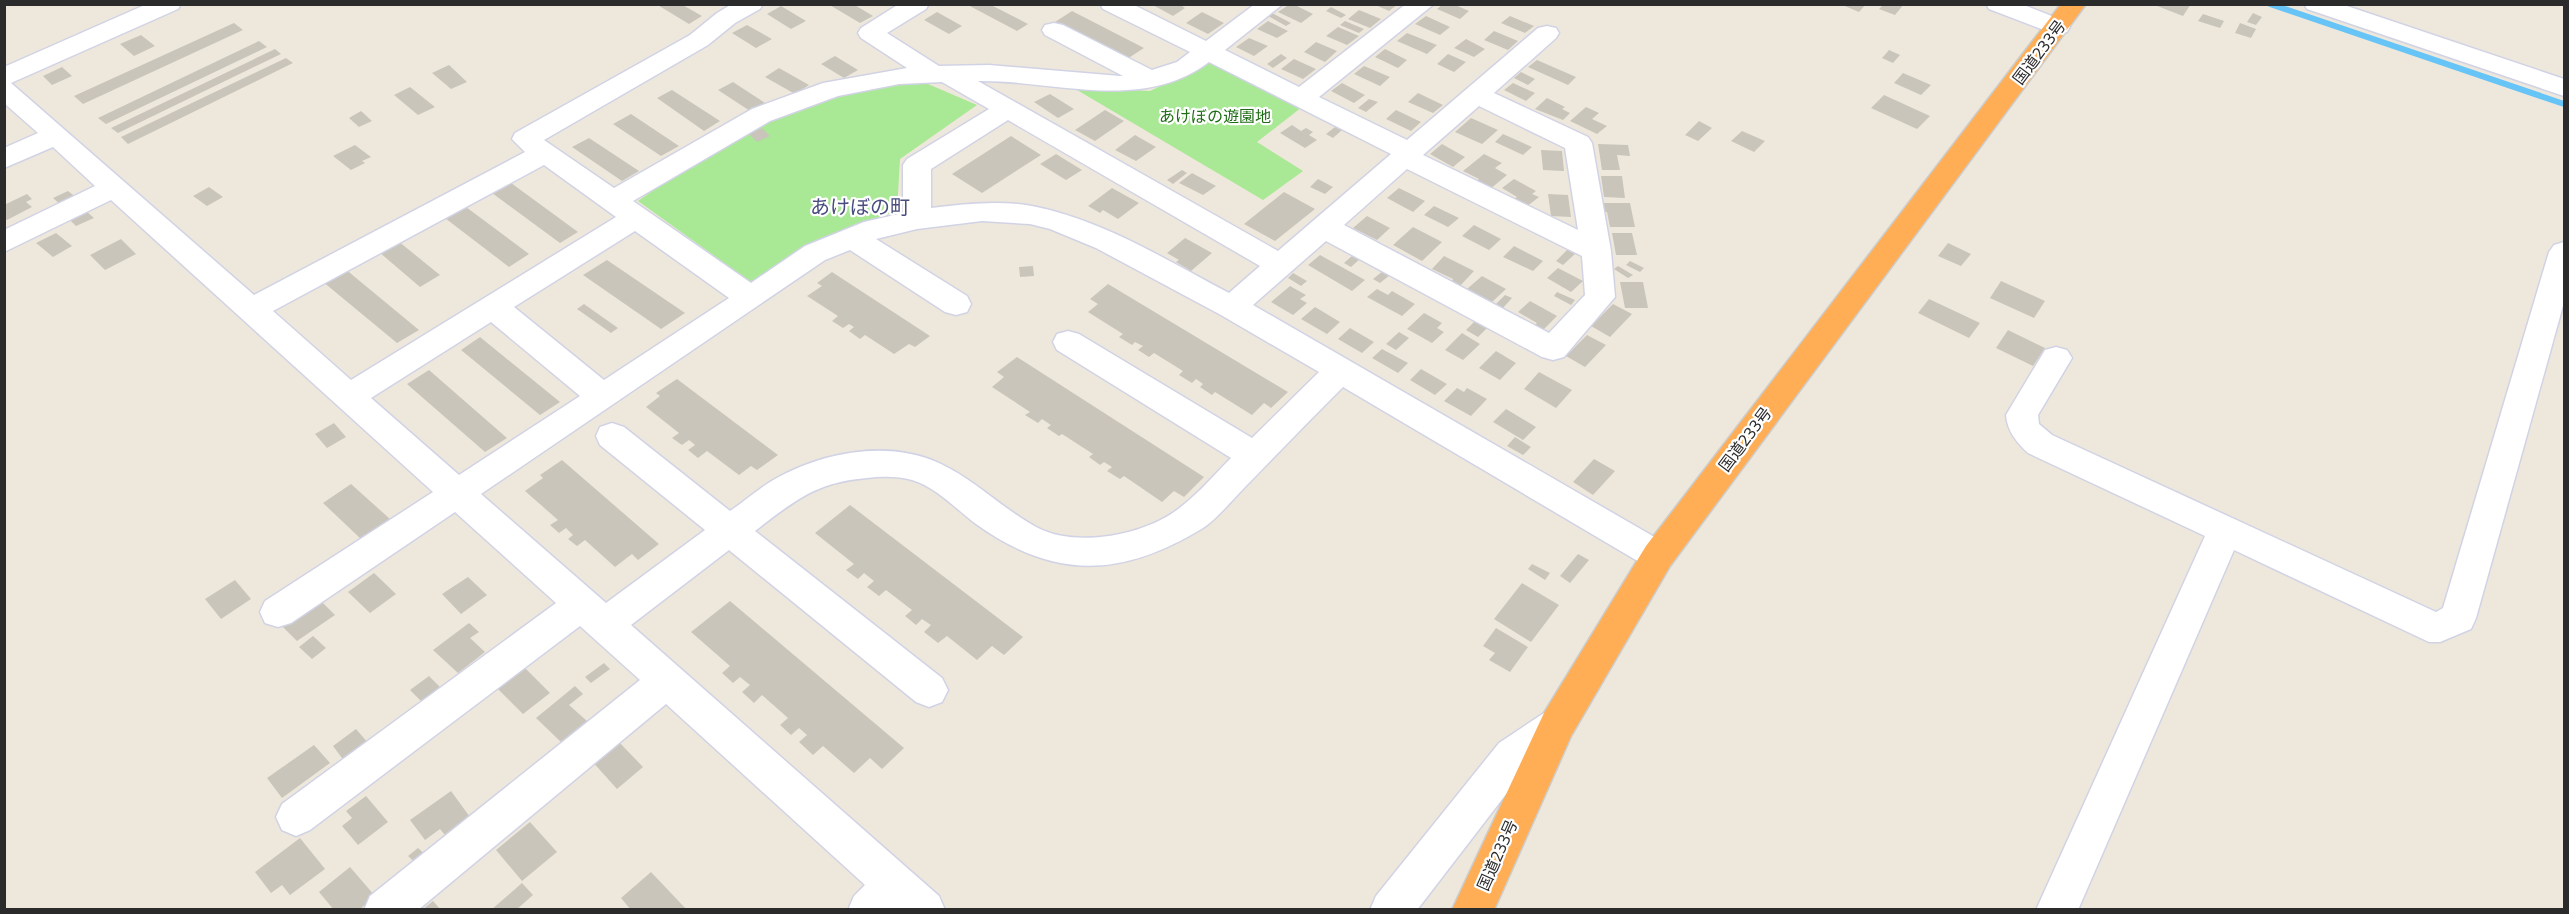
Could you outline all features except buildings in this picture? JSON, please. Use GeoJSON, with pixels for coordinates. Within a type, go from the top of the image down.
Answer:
{"type":"FeatureCollection","features":[{"type":"Feature","properties":{"kind":"highway","name":"国道233号"},"geometry":{"type":"LineString","coordinates":[[1473,909],[1557,725],[1658,556],[2066,16]]}},
{"type":"Feature","properties":{"kind":"street"},"geometry":{"type":"LineString","coordinates":[[4,77],[169,4]]}},
{"type":"Feature","properties":{"kind":"street"},"geometry":{"type":"LineString","coordinates":[[751,4],[726,18],[699,40],[525,139],[751,298]]}},
{"type":"Feature","properties":{"kind":"street"},"geometry":{"type":"LineString","coordinates":[[917,4],[870,33],[1280,265]]}},
{"type":"Feature","properties":{"kind":"street"},"geometry":{"type":"LineString","coordinates":[[349,396],[493,307],[625,209],[761,115],[832,89],[899,76],[989,73],[1120,84],[1150,79],[1177,71],[1271,4]]}},
{"type":"Feature","properties":{"kind":"street"},"geometry":{"type":"LineString","coordinates":[[1301,98],[1422,4]]}},
{"type":"Feature","properties":{"kind":"street"},"geometry":{"type":"LineString","coordinates":[[1998,4],[2066,16]]}},
{"type":"Feature","properties":{"kind":"street"},"geometry":{"type":"LineString","coordinates":[[2316,4],[2565,88]]}},
{"type":"Feature","properties":{"kind":"street"},"geometry":{"type":"LineString","coordinates":[[1116,5],[1596,251]]}},
{"type":"Feature","properties":{"kind":"street"},"geometry":{"type":"LineString","coordinates":[[1054,30],[1150,79]]}},
{"type":"Feature","properties":{"kind":"street"},"geometry":{"type":"LineString","coordinates":[[1232,307],[1547,33]]}},
{"type":"Feature","properties":{"kind":"street"},"geometry":{"type":"LineString","coordinates":[[4,89],[668,680],[896,901]]}},
{"type":"Feature","properties":{"kind":"street"},"geometry":{"type":"LineString","coordinates":[[1324,227],[1553,349],[1600,297],[1596,251],[1578,142],[1476,95]]}},
{"type":"Feature","properties":{"kind":"street"},"geometry":{"type":"LineString","coordinates":[[917,219],[917,165],[1006,110]]}},
{"type":"Feature","properties":{"kind":"street"},"geometry":{"type":"LineString","coordinates":[[4,159],[57,135]]}},
{"type":"Feature","properties":{"kind":"street"},"geometry":{"type":"LineString","coordinates":[[252,309],[545,153]]}},
{"type":"Feature","properties":{"kind":"street"},"geometry":{"type":"LineString","coordinates":[[4,242],[115,187]]}},
{"type":"Feature","properties":{"kind":"street"},"geometry":{"type":"LineString","coordinates":[[278,612],[603,397],[815,253],[874,229],[917,219],[982,212],[1030,215],[1058,222],[1106,241],[1232,307],[1658,556]]}},
{"type":"Feature","properties":{"kind":"street"},"geometry":{"type":"LineString","coordinates":[[853,238],[956,304]]}},
{"type":"Feature","properties":{"kind":"street"},"geometry":{"type":"LineString","coordinates":[[2056,358],[2022,415],[2022,424],[2027,433],[2040,444],[2429,627],[2440,627],[2458,618],[2565,252]]}},
{"type":"Feature","properties":{"kind":"street"},"geometry":{"type":"LineString","coordinates":[[493,307],[603,397]]}},
{"type":"Feature","properties":{"kind":"street"},"geometry":{"type":"LineString","coordinates":[[1068,342],[1254,456]]}},
{"type":"Feature","properties":{"kind":"street"},"geometry":{"type":"LineString","coordinates":[[296,817],[594,614],[730,531],[784,490],[816,474],[861,464],[897,465],[928,472],[1036,543],[1062,550],[1092,553],[1130,547],[1163,534],[1193,517],[1340,371]]}},
{"type":"Feature","properties":{"kind":"street"},"geometry":{"type":"LineString","coordinates":[[612,436],[929,690]]}},
{"type":"Feature","properties":{"kind":"street"},"geometry":{"type":"LineString","coordinates":[[2057,909],[2225,530]]}},
{"type":"Feature","properties":{"kind":"street"},"geometry":{"type":"LineString","coordinates":[[385,909],[668,680]]}},
{"type":"Feature","properties":{"kind":"street"},"geometry":{"type":"LineString","coordinates":[[1391,909],[1513,755],[1557,725]]}},
{"type":"Feature","properties":{"kind":"green space","name":"あけぼの遊園地"},"geometry":{"type":"Polygon","coordinates":[[[1210,59],[1302,107],[1257,142],[1303,171],[1263,200],[1072,87],[1150,91],[1184,75],[1210,59]]]}},
{"type":"Feature","properties":{"kind":"green space"},"geometry":{"type":"Polygon","coordinates":[[[928,84],[977,105],[900,159],[897,211],[850,227],[806,247],[752,283],[638,201],[726,140],[791,110],[855,87],[928,84]]]}},
{"type":"Feature","properties":{"kind":"waterway"},"geometry":{"type":"LineString","coordinates":[[2270,4],[2564,104]]}},
{"type":"Feature","properties":{"kind":"district","name":"あけぼの町"},"geometry":{"type":"Point","coordinates":[860,206]}}]}
